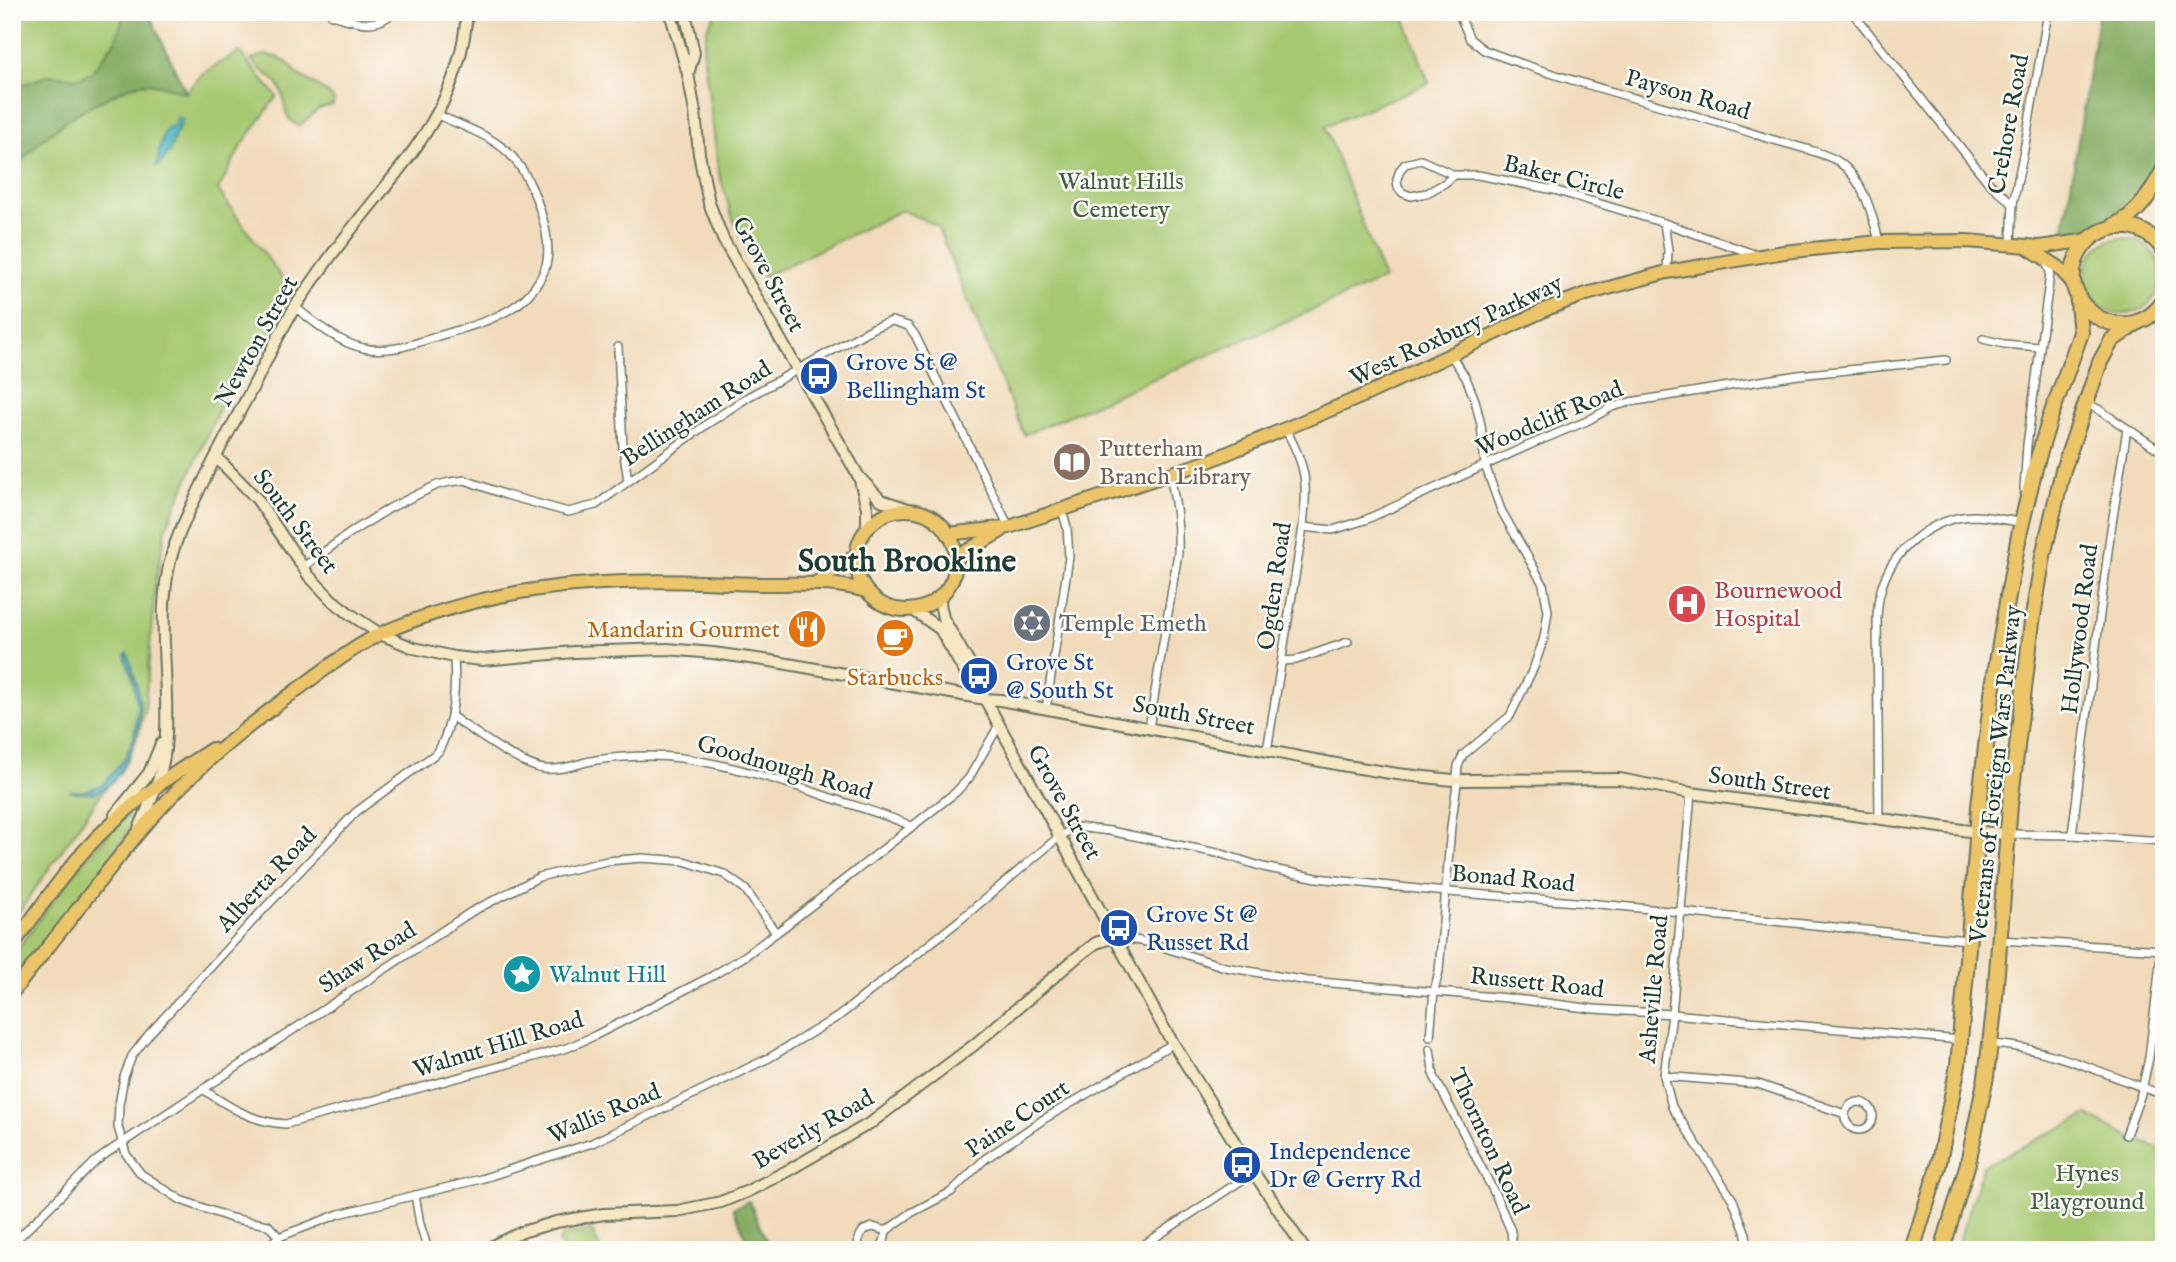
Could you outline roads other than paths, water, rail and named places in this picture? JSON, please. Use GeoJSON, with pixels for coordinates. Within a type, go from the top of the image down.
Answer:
{"type":"FeatureCollection","features":[{"type":"Feature","properties":{"kind":"highway"},"geometry":{"type":"LineString","coordinates":[[2088,240],[2136,212],[2164,169]]}},
{"type":"Feature","properties":{"kind":"highway"},"geometry":{"type":"LineString","coordinates":[[2104,230],[2120,226],[2137,229],[2152,236],[2164,250]]}},
{"type":"Feature","properties":{"kind":"highway","name":"Veterans of Foreign Wars Parkway"},"geometry":{"type":"LineString","coordinates":[[1912,1250],[1929,1201],[1953,1100],[1961,1040],[1979,806],[1993,686],[2022,522],[2042,443],[2081,333],[2074,268],[2088,240]]}},
{"type":"Feature","properties":{"kind":"highway"},"geometry":{"type":"LineString","coordinates":[[2075,288],[2085,307],[2101,320],[2118,324],[2138,322]]}},
{"type":"Feature","properties":{"kind":"highway","name":"Veterans of Foreign Wars Parkway"},"geometry":{"type":"LineString","coordinates":[[1942,1250],[1975,1136],[1991,1044],[2008,834],[2032,622],[2043,556],[2063,470],[2108,345],[2138,322],[2158,315],[2164,301]]}},
{"type":"Feature","properties":{"kind":"main road","name":"West Roxbury Parkway"},"geometry":{"type":"LineString","coordinates":[[948,534],[1009,527],[1170,475],[1286,430],[1549,308],[1583,295],[1667,272],[1758,255],[1879,242],[1967,240],[2050,247],[2088,240]]}},
{"type":"Feature","properties":{"kind":"main road","name":"West Roxbury Parkway"},"geometry":{"type":"LineString","coordinates":[[2015,244],[2041,254],[2057,266],[2075,288]]}},
{"type":"Feature","properties":{"kind":"main road"},"geometry":{"type":"LineString","coordinates":[[904,510],[917,512],[929,516],[948,534],[955,562],[953,575],[939,598],[931,603],[914,610],[887,607],[866,591],[858,574],[858,546],[867,529],[878,519],[904,510]]}},
{"type":"Feature","properties":{"kind":"main road","name":"West Roxbury Parkway"},"geometry":{"type":"LineString","coordinates":[[955,562],[960,555],[1009,527]]}},
{"type":"Feature","properties":{"kind":"main road"},"geometry":{"type":"LineString","coordinates":[[817,582],[856,556]]}},
{"type":"Feature","properties":{"kind":"main road"},"geometry":{"type":"LineString","coordinates":[[12,946],[87,848],[119,817],[157,785],[245,729],[328,667],[380,634],[462,605],[565,584],[631,580],[770,584],[817,582],[825,585],[845,584],[866,591]]}},
{"type":"Feature","properties":{"kind":"main road"},"geometry":{"type":"LineString","coordinates":[[135,837],[186,781],[245,729]]}},
{"type":"Feature","properties":{"kind":"main road","name":"Newton Street"},"geometry":{"type":"LineString","coordinates":[[12,993],[135,837]]}},
{"type":"Feature","properties":{"kind":"street"},"geometry":{"type":"LineString","coordinates":[[332,15],[369,25],[393,12]]}},
{"type":"Feature","properties":{"kind":"street","name":"Newton Street"},"geometry":{"type":"LineString","coordinates":[[135,837],[157,785],[164,760],[165,590],[172,550],[180,530],[295,307],[340,243],[418,145],[438,115],[460,58],[467,12]]}},
{"type":"Feature","properties":{"kind":"street"},"geometry":{"type":"LineString","coordinates":[[1852,12],[1989,183],[2013,204]]}},
{"type":"Feature","properties":{"kind":"street","name":"Crehore Road"},"geometry":{"type":"LineString","coordinates":[[2015,244],[2013,204],[2048,12]]}},
{"type":"Feature","properties":{"kind":"street","name":"Payson Road"},"geometry":{"type":"LineString","coordinates":[[1461,13],[1470,39],[1484,50],[1838,161],[1856,180],[1868,205],[1879,242]]}},
{"type":"Feature","properties":{"kind":"street","name":"Grove Street"},"geometry":{"type":"LineString","coordinates":[[680,14],[694,53],[688,74],[699,154],[709,203],[723,239],[859,477],[881,500],[917,512]]}},
{"type":"Feature","properties":{"kind":"street"},"geometry":{"type":"LineString","coordinates":[[295,307],[316,324],[348,343],[385,350],[471,326],[513,307],[527,296],[546,265],[548,245],[542,214],[531,188],[515,159],[495,142],[438,115]]}},
{"type":"Feature","properties":{"kind":"street","name":"Baker Circle"},"geometry":{"type":"LineString","coordinates":[[1454,175],[1427,193],[1410,196],[1398,188],[1400,170],[1405,164],[1421,160],[1454,175],[1478,175],[1554,190],[1664,222],[1758,255]]}},
{"type":"Feature","properties":{"kind":"street"},"geometry":{"type":"LineString","coordinates":[[1664,222],[1668,250],[1667,272]]}},
{"type":"Feature","properties":{"kind":"street","name":"Veterans of Foreign Wars Parkway"},"geometry":{"type":"LineString","coordinates":[[2022,522],[2027,445],[2050,272],[2041,254]]}},
{"type":"Feature","properties":{"kind":"street","name":"Bellingham Road"},"geometry":{"type":"LineString","coordinates":[[303,567],[381,513],[438,485],[466,480],[506,495],[568,512],[596,505],[748,397],[875,327],[891,321],[908,326],[915,335],[1009,527]]}},
{"type":"Feature","properties":{"kind":"street"},"geometry":{"type":"LineString","coordinates":[[1983,339],[2039,347]]}},
{"type":"Feature","properties":{"kind":"street"},"geometry":{"type":"LineString","coordinates":[[618,347],[623,447],[628,481]]}},
{"type":"Feature","properties":{"kind":"street"},"geometry":{"type":"LineString","coordinates":[[1430,1037],[1434,991],[1439,971],[1458,766],[1463,755],[1510,716],[1534,667],[1544,638],[1548,611],[1543,584],[1501,510],[1485,465],[1481,425],[1475,400],[1466,378],[1450,354]]}},
{"type":"Feature","properties":{"kind":"street","name":"Woodcliff Road"},"geometry":{"type":"LineString","coordinates":[[1303,527],[1333,530],[1365,520],[1587,421],[1612,407],[1630,402],[1798,375],[1946,360]]}},
{"type":"Feature","properties":{"kind":"street"},"geometry":{"type":"LineString","coordinates":[[2085,403],[2164,453]]}},
{"type":"Feature","properties":{"kind":"street","name":"Hollywood Road"},"geometry":{"type":"LineString","coordinates":[[2073,835],[2110,536],[2127,429]]}},
{"type":"Feature","properties":{"kind":"street","name":"Ogden Road"},"geometry":{"type":"LineString","coordinates":[[1267,751],[1303,527],[1306,490],[1304,471],[1297,450],[1286,430]]}},
{"type":"Feature","properties":{"kind":"street","name":"South Street"},"geometry":{"type":"LineString","coordinates":[[217,458],[257,499],[303,567],[332,600],[380,634],[408,646],[454,657],[482,660],[573,652],[667,649],[771,661],[1000,700],[1397,774],[1457,780],[1620,779],[1691,793],[1978,832],[2164,841]]}},
{"type":"Feature","properties":{"kind":"street"},"geometry":{"type":"LineString","coordinates":[[1149,728],[1178,553],[1177,503],[1170,475]]}},
{"type":"Feature","properties":{"kind":"street","name":"Grove Street"},"geometry":{"type":"LineString","coordinates":[[859,477],[867,508],[867,529]]}},
{"type":"Feature","properties":{"kind":"street"},"geometry":{"type":"LineString","coordinates":[[1046,709],[1069,557],[1067,527],[1062,510]]}},
{"type":"Feature","properties":{"kind":"street"},"geometry":{"type":"LineString","coordinates":[[1879,819],[1877,616],[1880,593],[1887,576],[1896,559],[1917,536],[1936,525],[1976,516],[2022,522]]}},
{"type":"Feature","properties":{"kind":"street","name":"Grove Street"},"geometry":{"type":"LineString","coordinates":[[939,598],[943,618],[978,679],[978,687]]}},
{"type":"Feature","properties":{"kind":"street","name":"Grove Street"},"geometry":{"type":"LineString","coordinates":[[914,610],[940,629],[971,683],[978,687],[1174,1043],[1305,1250]]}},
{"type":"Feature","properties":{"kind":"street"},"geometry":{"type":"LineString","coordinates":[[1282,661],[1297,660],[1348,642]]}},
{"type":"Feature","properties":{"kind":"street","name":"Alberta Road"},"geometry":{"type":"LineString","coordinates":[[122,1143],[118,1127],[119,1105],[124,1077],[132,1056],[261,912],[356,812],[438,752],[446,738],[455,696],[454,657]]}},
{"type":"Feature","properties":{"kind":"street","name":"Goodnough Road"},"geometry":{"type":"LineString","coordinates":[[451,716],[534,767],[559,769],[594,761],[653,755],[682,758],[742,770],[786,783],[911,826]]}},
{"type":"Feature","properties":{"kind":"street","name":"Newton Street"},"geometry":{"type":"LineString","coordinates":[[87,848],[149,773],[166,721]]}},
{"type":"Feature","properties":{"kind":"street","name":"Walnut Hill Road"},"geometry":{"type":"LineString","coordinates":[[203,1089],[235,1110],[257,1119],[275,1124],[299,1122],[567,1048],[594,1036],[745,956],[858,871],[956,792],[969,778],[999,725]]}},
{"type":"Feature","properties":{"kind":"street","name":"Asheville Road"},"geometry":{"type":"LineString","coordinates":[[1691,793],[1664,1076],[1672,1107],[1733,1200],[1746,1234],[1744,1250]]}},
{"type":"Feature","properties":{"kind":"street","name":"Bonad Road"},"geometry":{"type":"LineString","coordinates":[[1060,836],[1076,827],[1087,827],[1222,854],[1263,867],[1317,878],[1969,940]]}},
{"type":"Feature","properties":{"kind":"street","name":"Wallis Road"},"geometry":{"type":"LineString","coordinates":[[262,1250],[279,1237],[339,1214],[492,1175],[592,1143],[798,1042],[839,1016],[1060,836]]}},
{"type":"Feature","properties":{"kind":"street","name":"Shaw Road"},"geometry":{"type":"LineString","coordinates":[[12,1244],[96,1161],[162,1115],[471,912],[539,877],[607,861],[642,858],[684,861],[724,874],[745,889],[776,933]]}},
{"type":"Feature","properties":{"kind":"street"},"geometry":{"type":"LineString","coordinates":[[2126,1135],[2149,1058],[2164,930]]}},
{"type":"Feature","properties":{"kind":"street","name":"Russett Road"},"geometry":{"type":"LineString","coordinates":[[1114,937],[1147,943],[1226,967],[1308,981],[1434,991],[1594,1009],[1961,1040]]}},
{"type":"Feature","properties":{"kind":"street","name":"Beverly Road"},"geometry":{"type":"LineString","coordinates":[[484,1250],[522,1232],[556,1222],[604,1214],[677,1211],[721,1202],[748,1191],[872,1122],[974,1045],[1096,943],[1114,937]]}},
{"type":"Feature","properties":{"kind":"street"},"geometry":{"type":"LineString","coordinates":[[2000,940],[2162,950]]}},
{"type":"Feature","properties":{"kind":"street","name":"Paine Court"},"geometry":{"type":"LineString","coordinates":[[862,1250],[858,1240],[864,1230],[873,1227],[886,1231],[911,1213],[951,1192],[985,1160],[1044,1118],[1174,1043]]}},
{"type":"Feature","properties":{"kind":"street"},"geometry":{"type":"LineString","coordinates":[[1991,1044],[2042,1053],[2164,1095]]}},
{"type":"Feature","properties":{"kind":"street","name":"Thornton Road"},"geometry":{"type":"LineString","coordinates":[[1430,1049],[1434,1076],[1495,1194],[1511,1231],[1513,1250]]}},
{"type":"Feature","properties":{"kind":"street"},"geometry":{"type":"LineString","coordinates":[[1664,1076],[1758,1084],[1845,1114]]}},
{"type":"Feature","properties":{"kind":"street"},"geometry":{"type":"LineString","coordinates":[[122,1143],[126,1154],[141,1174],[181,1200],[231,1218],[268,1225],[279,1237]]}},
{"type":"Feature","properties":{"kind":"street"},"geometry":{"type":"LineString","coordinates":[[1136,1250],[1254,1172]]}},
{"type":"Feature","properties":{"kind":"street"},"geometry":{"type":"LineString","coordinates":[[415,1195],[428,1250]]}},
{"type":"Feature","properties":{"kind":"street"},"geometry":{"type":"LineString","coordinates":[[878,1250],[884,1242],[886,1231]]}},
{"type":"Feature","properties":{"kind":"water"},"geometry":{"type":"Polygon","coordinates":[[[177,118],[182,119],[182,122],[171,149],[156,167],[164,133],[167,128],[175,126],[177,118]]]}},
{"type":"Feature","properties":{"kind":"water"},"geometry":{"type":"Polygon","coordinates":[[[128,653],[140,705],[133,747],[122,770],[106,787],[90,793],[69,791],[85,791],[103,785],[125,758],[134,737],[138,708],[132,675],[126,660],[128,653]]]}},
{"type":"Feature","properties":{"kind":"place","name":"Grove St @ Bellingham St"},"geometry":{"type":"Point","coordinates":[819,376]}},
{"type":"Feature","properties":{"kind":"place","name":"Putterham Branch Library"},"geometry":{"type":"Point","coordinates":[1072,462]}},
{"type":"Feature","properties":{"kind":"place","name":"Bournewood Hospital"},"geometry":{"type":"Point","coordinates":[1687,604]}},
{"type":"Feature","properties":{"kind":"place","name":"Temple Emeth"},"geometry":{"type":"Point","coordinates":[1032,623]}},
{"type":"Feature","properties":{"kind":"place","name":"Mandarin Gourmet"},"geometry":{"type":"Point","coordinates":[807,629]}},
{"type":"Feature","properties":{"kind":"place","name":"Starbucks"},"geometry":{"type":"Point","coordinates":[895,638]}},
{"type":"Feature","properties":{"kind":"place","name":"Grove St @ South St"},"geometry":{"type":"Point","coordinates":[979,676]}},
{"type":"Feature","properties":{"kind":"place","name":"Grove St @ Russet Rd"},"geometry":{"type":"Point","coordinates":[1119,928]}},
{"type":"Feature","properties":{"kind":"place","name":"Walnut Hill"},"geometry":{"type":"Point","coordinates":[522,974]}},
{"type":"Feature","properties":{"kind":"place","name":"Independence Dr @ Gerry Rd"},"geometry":{"type":"Point","coordinates":[1242,1165]}},
{"type":"Feature","properties":{"kind":"district","name":"South Brookline"},"geometry":{"type":"Point","coordinates":[907,560]}},
{"type":"Feature","properties":{"kind":"park label","name":"Walnut Hills Cemetery"},"geometry":{"type":"Point","coordinates":[1121,195]}},
{"type":"Feature","properties":{"kind":"park label","name":"Hynes Playground"},"geometry":{"type":"Point","coordinates":[2087,1187]}}]}
